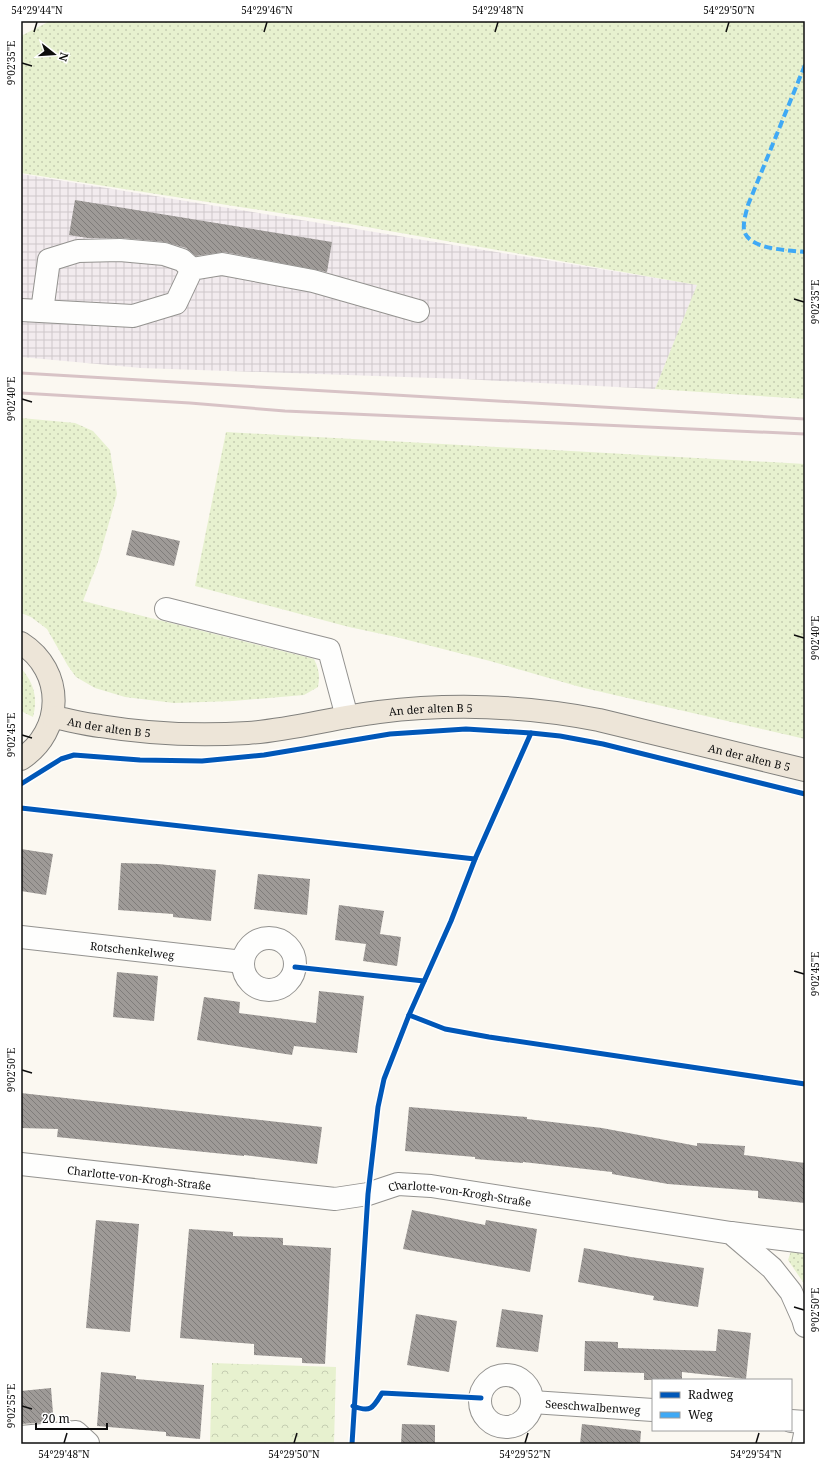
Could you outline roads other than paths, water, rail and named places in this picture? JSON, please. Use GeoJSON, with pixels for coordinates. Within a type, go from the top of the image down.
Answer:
{"type":"FeatureCollection","features":[{"type":"Feature","properties":{"kind":"main road"},"geometry":{"type":"LineString","coordinates":[[21,643],[32,650],[46,668],[54,691],[53,717],[45,736],[31,753],[21,759]]}},
{"type":"Feature","properties":{"kind":"main road","name":"An der alten B 5"},"geometry":{"type":"LineString","coordinates":[[53,717],[116,728],[178,735],[207,735],[250,733],[411,708],[452,706],[498,707],[537,710],[599,720],[805,770]]}},
{"type":"Feature","properties":{"kind":"street"},"geometry":{"type":"LineString","coordinates":[[120,250],[164,254],[182,260],[192,269],[176,303],[133,316],[31,311],[49,260],[78,251],[120,250]]}},
{"type":"Feature","properties":{"kind":"street"},"geometry":{"type":"LineString","coordinates":[[192,269],[222,264],[230,265],[313,281],[418,311]]}},
{"type":"Feature","properties":{"kind":"street"},"geometry":{"type":"LineString","coordinates":[[166,609],[329,650],[347,717]]}},
{"type":"Feature","properties":{"kind":"street","name":"Rotschenkelweg"},"geometry":{"type":"LineString","coordinates":[[21,937],[243,962]]}},
{"type":"Feature","properties":{"kind":"street","name":"Charlotte-von-Krogh-Straße"},"geometry":{"type":"LineString","coordinates":[[21,1164],[335,1199],[368,1194],[398,1184],[431,1186],[731,1234],[805,1242]]}},
{"type":"Feature","properties":{"kind":"street"},"geometry":{"type":"LineString","coordinates":[[731,1234],[772,1268],[791,1292],[805,1326]]}},
{"type":"Feature","properties":{"kind":"street","name":"Seeschwalbenweg"},"geometry":{"type":"LineString","coordinates":[[532,1402],[652,1410]]}},
{"type":"Feature","properties":{"kind":"street"},"geometry":{"type":"LineString","coordinates":[[792,1420],[805,1422]]}},
{"type":"Feature","properties":{"kind":"street"},"geometry":{"type":"LineString","coordinates":[[21,1438],[76,1432],[88,1443]]}},
{"type":"Feature","properties":{"kind":"street"},"geometry":{"type":"LineString","coordinates":[[803,1444],[805,1434]]}},
{"type":"Feature","properties":{"kind":"railway"},"geometry":{"type":"LineString","coordinates":[[21,373],[805,419]]}},
{"type":"Feature","properties":{"kind":"railway"},"geometry":{"type":"LineString","coordinates":[[21,393],[190,403],[285,411],[805,434]]}}]}
